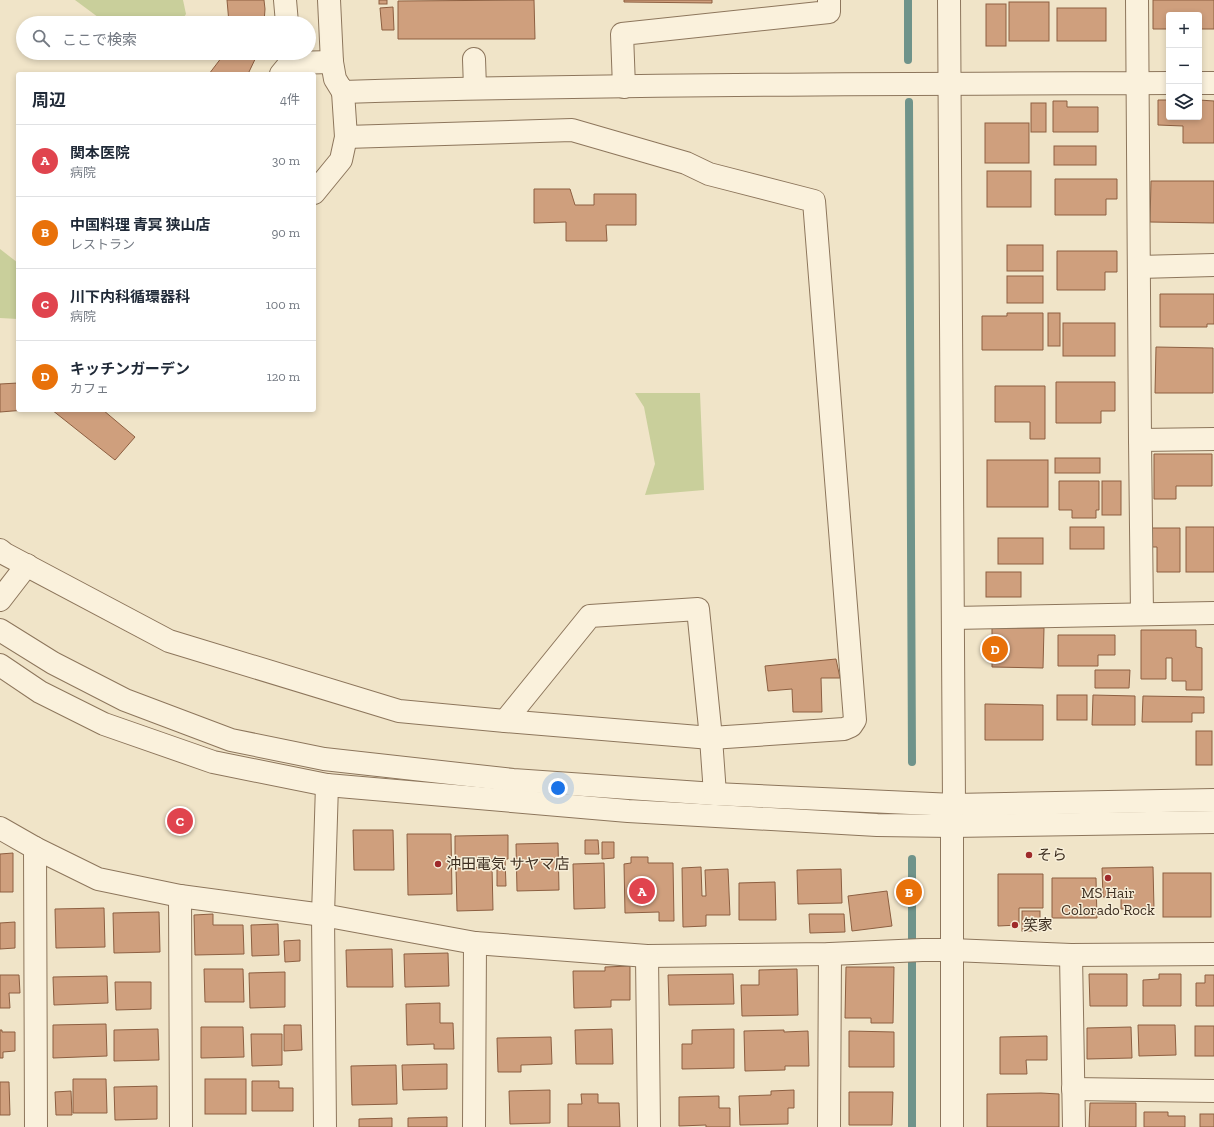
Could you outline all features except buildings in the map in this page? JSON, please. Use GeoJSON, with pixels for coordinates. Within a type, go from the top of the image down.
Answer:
{"type":"FeatureCollection","features":[{"type":"Feature","properties":{"kind":"street"},"geometry":{"type":"LineString","coordinates":[[285,0],[286,16]]}},
{"type":"Feature","properties":{"kind":"street"},"geometry":{"type":"LineString","coordinates":[[316,191],[341,160],[346,137],[343,92],[335,79],[332,62],[329,0]]}},
{"type":"Feature","properties":{"kind":"street"},"geometry":{"type":"LineString","coordinates":[[624,86],[622,34],[829,12],[829,0]]}},
{"type":"Feature","properties":{"kind":"street"},"geometry":{"type":"LineString","coordinates":[[949,0],[954,804],[952,826],[952,1127]]}},
{"type":"Feature","properties":{"kind":"street"},"geometry":{"type":"LineString","coordinates":[[1137,0],[1142,614]]}},
{"type":"Feature","properties":{"kind":"street"},"geometry":{"type":"LineString","coordinates":[[474,59],[475,88]]}},
{"type":"Feature","properties":{"kind":"street"},"geometry":{"type":"LineString","coordinates":[[287,63],[332,62]]}},
{"type":"Feature","properties":{"kind":"street"},"geometry":{"type":"LineString","coordinates":[[343,92],[624,86],[1166,83]]}},
{"type":"Feature","properties":{"kind":"street"},"geometry":{"type":"LineString","coordinates":[[1202,83],[1214,83]]}},
{"type":"Feature","properties":{"kind":"street"},"geometry":{"type":"LineString","coordinates":[[0,550],[169,641],[399,711],[711,738],[844,729],[851,726],[855,720],[814,201],[709,174],[686,163],[572,130],[346,137]]}},
{"type":"Feature","properties":{"kind":"street"},"geometry":{"type":"LineString","coordinates":[[1139,267],[1214,265]]}},
{"type":"Feature","properties":{"kind":"street"},"geometry":{"type":"LineString","coordinates":[[1140,440],[1214,440]]}},
{"type":"Feature","properties":{"kind":"street"},"geometry":{"type":"LineString","coordinates":[[0,600],[27,565]]}},
{"type":"Feature","properties":{"kind":"street"},"geometry":{"type":"LineString","coordinates":[[505,721],[590,616],[698,609],[715,794]]}},
{"type":"Feature","properties":{"kind":"street"},"geometry":{"type":"LineString","coordinates":[[953,618],[1214,613]]}},
{"type":"Feature","properties":{"kind":"street"},"geometry":{"type":"LineString","coordinates":[[0,630],[54,663],[125,700],[231,740],[324,759],[513,780],[715,794],[954,804],[1214,800]]}},
{"type":"Feature","properties":{"kind":"street"},"geometry":{"type":"LineString","coordinates":[[0,665],[40,692],[104,724],[213,762],[327,785],[628,811],[877,825],[952,826],[1214,822]]}},
{"type":"Feature","properties":{"kind":"street"},"geometry":{"type":"LineString","coordinates":[[325,1127],[323,915],[327,785]]}},
{"type":"Feature","properties":{"kind":"street"},"geometry":{"type":"LineString","coordinates":[[0,828],[34,848],[98,879],[180,896],[323,915],[475,943],[647,956],[830,954],[922,950],[1071,955],[1214,954]]}},
{"type":"Feature","properties":{"kind":"street"},"geometry":{"type":"LineString","coordinates":[[34,848],[36,1127]]}},
{"type":"Feature","properties":{"kind":"street"},"geometry":{"type":"LineString","coordinates":[[180,896],[181,1127]]}},
{"type":"Feature","properties":{"kind":"street"},"geometry":{"type":"LineString","coordinates":[[474,1127],[475,943]]}},
{"type":"Feature","properties":{"kind":"street"},"geometry":{"type":"LineString","coordinates":[[829,1127],[830,954]]}},
{"type":"Feature","properties":{"kind":"street"},"geometry":{"type":"LineString","coordinates":[[1071,955],[1072,1089],[1074,1127]]}},
{"type":"Feature","properties":{"kind":"street"},"geometry":{"type":"LineString","coordinates":[[647,956],[649,1127]]}},
{"type":"Feature","properties":{"kind":"street"},"geometry":{"type":"LineString","coordinates":[[1072,1089],[1214,1091]]}},
{"type":"Feature","properties":{"kind":"green space"},"geometry":{"type":"Polygon","coordinates":[[[75,0],[183,0],[186,14],[185,16],[97,16],[75,0]]]}},
{"type":"Feature","properties":{"kind":"green space"},"geometry":{"type":"Polygon","coordinates":[[[0,249],[16,261],[16,319],[0,318],[0,249]]]}},
{"type":"Feature","properties":{"kind":"green space"},"geometry":{"type":"Polygon","coordinates":[[[635,393],[700,393],[704,490],[645,495],[655,464],[644,407],[635,393]]]}},
{"type":"Feature","properties":{"kind":"waterway"},"geometry":{"type":"LineString","coordinates":[[908,0],[908,60]]}},
{"type":"Feature","properties":{"kind":"waterway"},"geometry":{"type":"LineString","coordinates":[[909,102],[912,762]]}},
{"type":"Feature","properties":{"kind":"waterway"},"geometry":{"type":"LineString","coordinates":[[912,859],[912,1127]]}},
{"type":"Feature","properties":{"kind":"place","name":"キッチンガーデン"},"geometry":{"type":"Point","coordinates":[995,649]}},
{"type":"Feature","properties":{"kind":"place","name":"川下内科循環器科"},"geometry":{"type":"Point","coordinates":[180,821]}},
{"type":"Feature","properties":{"kind":"place","name":"そら"},"geometry":{"type":"Point","coordinates":[1029,855]}},
{"type":"Feature","properties":{"kind":"place","name":"沖田電気 サヤマ店"},"geometry":{"type":"Point","coordinates":[438,864]}},
{"type":"Feature","properties":{"kind":"place","name":"MS Hair Colorado Rock"},"geometry":{"type":"Point","coordinates":[1108,878]}},
{"type":"Feature","properties":{"kind":"place","name":"関本医院"},"geometry":{"type":"Point","coordinates":[642,891]}},
{"type":"Feature","properties":{"kind":"place","name":"中国料理 青冥 狭山店"},"geometry":{"type":"Point","coordinates":[909,892]}},
{"type":"Feature","properties":{"kind":"place","name":"笑家"},"geometry":{"type":"Point","coordinates":[1015,925]}}]}
